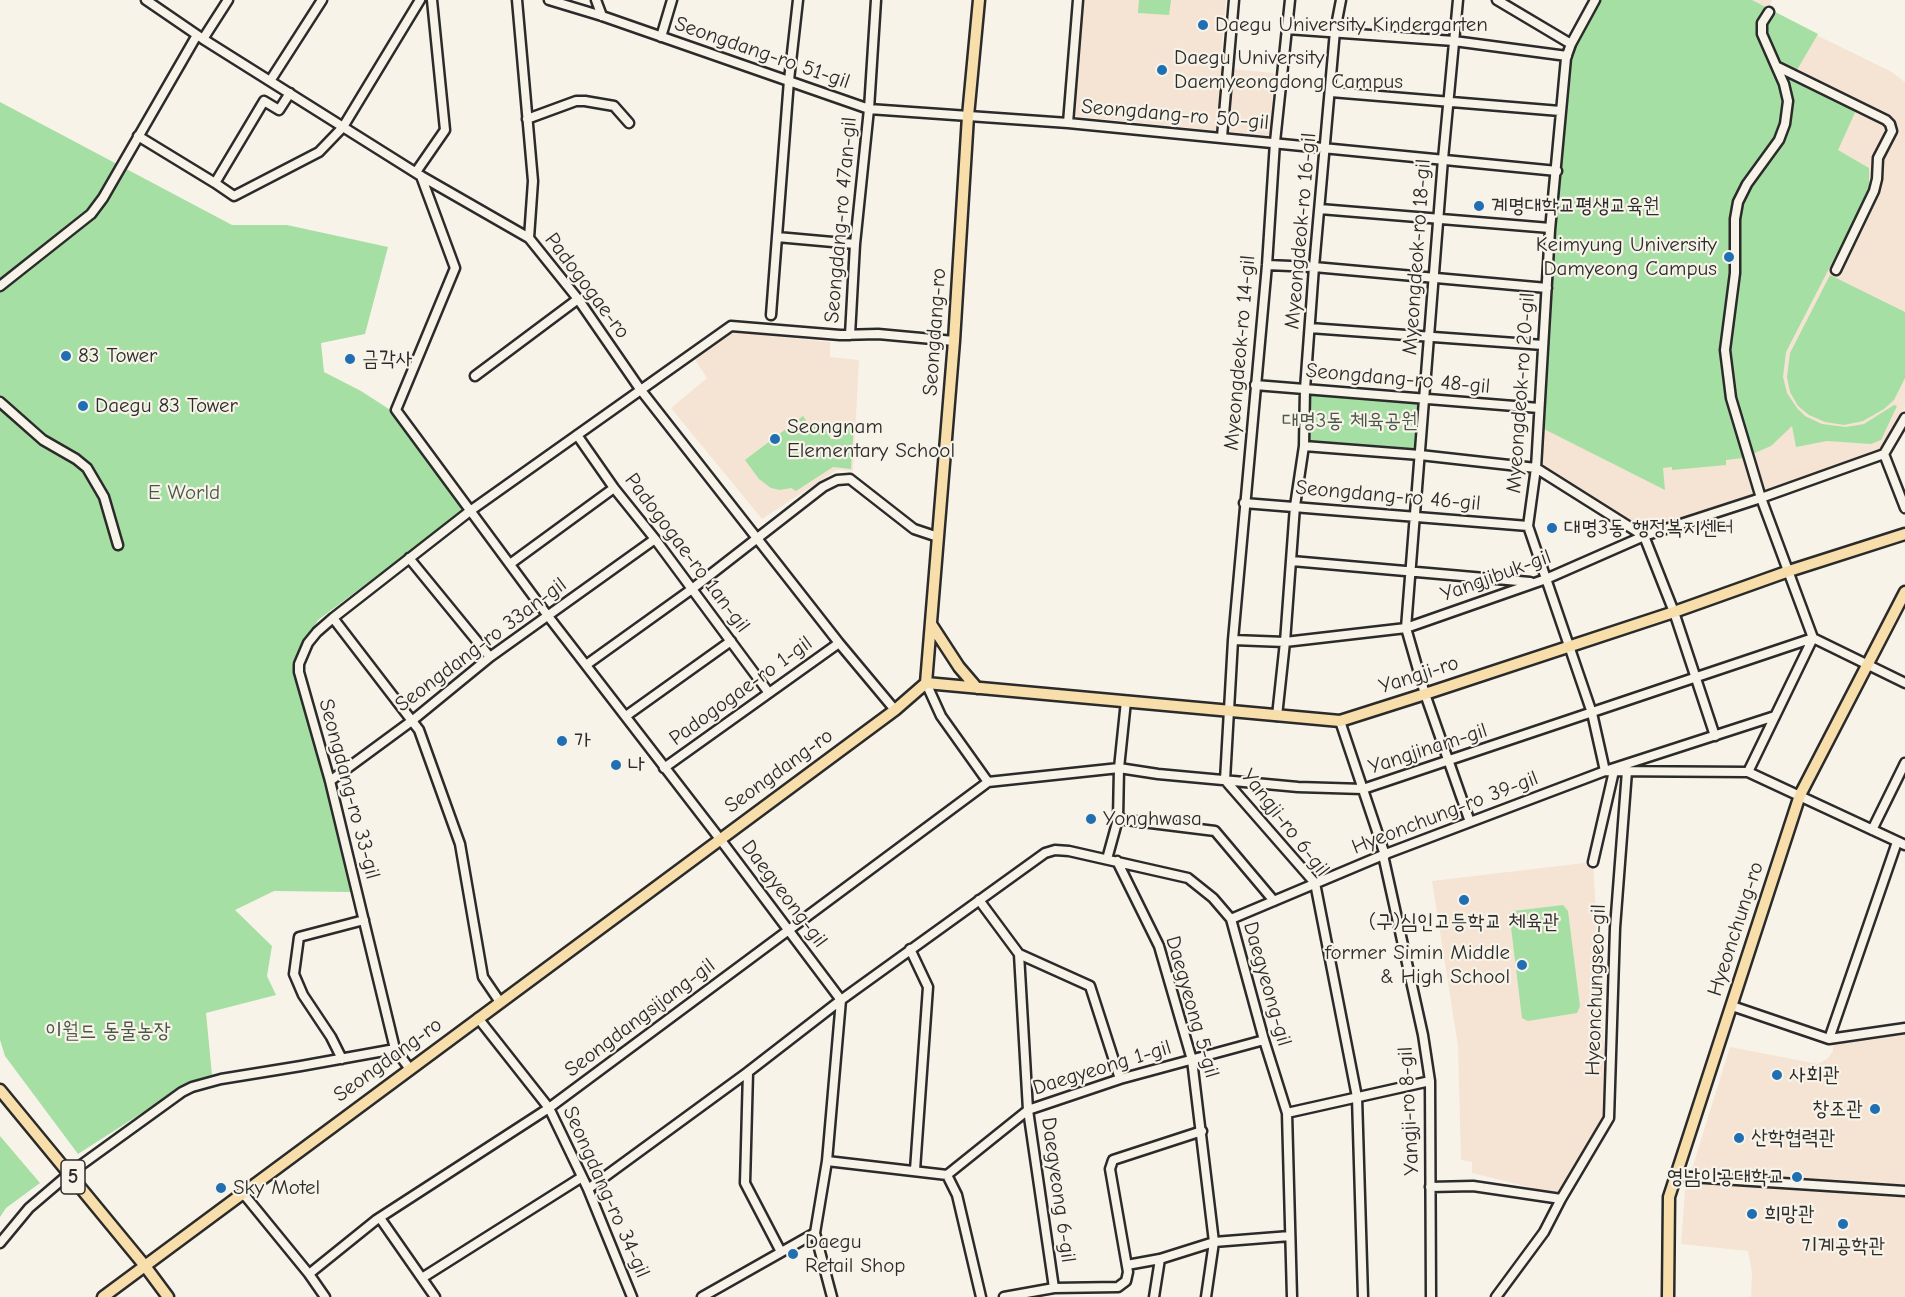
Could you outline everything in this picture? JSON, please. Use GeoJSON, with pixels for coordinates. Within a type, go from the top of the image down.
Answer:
{"type":"FeatureCollection","features":[{"type":"Feature","properties":{"kind":"main road","name":"Seongdang-ro"},"geometry":{"type":"LineString","coordinates":[[103,1297],[895,710],[926,683],[954,341],[968,116],[979,0]]}},
{"type":"Feature","properties":{"kind":"main road","name":"Yangji-ro"},"geometry":{"type":"LineString","coordinates":[[926,683],[1340,720],[1425,694],[1905,534]]}},
{"type":"Feature","properties":{"kind":"main road","name":"Hyeonchung-ro"},"geometry":{"type":"LineString","coordinates":[[1668,1297],[1668,1197],[1799,796],[1905,592]]}},
{"type":"Feature","properties":{"kind":"main road"},"geometry":{"type":"LineString","coordinates":[[931,624],[959,667],[977,688]]}},
{"type":"Feature","properties":{"kind":"main road","name":"5"},"geometry":{"type":"LineString","coordinates":[[0,1090],[145,1266]]}},
{"type":"Feature","properties":{"kind":"main road"},"geometry":{"type":"LineString","coordinates":[[145,1266],[168,1297]]}},
{"type":"Feature","properties":{"kind":"street","name":"Padogogae-ro"},"geometry":{"type":"LineString","coordinates":[[146,0],[200,37],[419,174],[529,238],[578,299],[640,389],[839,643],[895,710]]}},
{"type":"Feature","properties":{"kind":"street"},"geometry":{"type":"LineString","coordinates":[[0,286],[91,214],[103,198],[138,136],[200,37],[228,0]]}},
{"type":"Feature","properties":{"kind":"street"},"geometry":{"type":"LineString","coordinates":[[270,81],[322,0]]}},
{"type":"Feature","properties":{"kind":"street"},"geometry":{"type":"LineString","coordinates":[[138,136],[234,196],[319,152],[344,127],[420,0]]}},
{"type":"Feature","properties":{"kind":"street"},"geometry":{"type":"LineString","coordinates":[[419,174],[445,130],[432,0]]}},
{"type":"Feature","properties":{"kind":"street"},"geometry":{"type":"LineString","coordinates":[[517,0],[533,181],[529,238]]}},
{"type":"Feature","properties":{"kind":"street","name":"Seongdang-ro 51-gil"},"geometry":{"type":"LineString","coordinates":[[549,0],[602,16],[868,109],[968,116]]}},
{"type":"Feature","properties":{"kind":"street"},"geometry":{"type":"LineString","coordinates":[[596,0],[602,16]]}},
{"type":"Feature","properties":{"kind":"street"},"geometry":{"type":"LineString","coordinates":[[661,38],[672,0]]}},
{"type":"Feature","properties":{"kind":"street"},"geometry":{"type":"LineString","coordinates":[[761,328],[771,315],[789,80],[798,0]]}},
{"type":"Feature","properties":{"kind":"street","name":"Seongdang-ro 47an-gil"},"geometry":{"type":"LineString","coordinates":[[850,335],[855,244],[876,0]]}},
{"type":"Feature","properties":{"kind":"street"},"geometry":{"type":"LineString","coordinates":[[1068,123],[1078,0]]}},
{"type":"Feature","properties":{"kind":"street"},"geometry":{"type":"LineString","coordinates":[[1222,137],[1234,0]]}},
{"type":"Feature","properties":{"kind":"street","name":"Myeongdeok-ro 14-gil"},"geometry":{"type":"LineString","coordinates":[[1229,711],[1244,503],[1267,265],[1275,142],[1290,0]]}},
{"type":"Feature","properties":{"kind":"street","name":"Myeongdeok-ro 16-gil"},"geometry":{"type":"LineString","coordinates":[[1277,716],[1295,507],[1304,446],[1305,389],[1314,267],[1335,31],[1341,0]]}},
{"type":"Feature","properties":{"kind":"street","name":"Myeongdeok-ro 18-gil"},"geometry":{"type":"LineString","coordinates":[[1458,0],[1433,278],[1406,628],[1425,694],[1470,822]]}},
{"type":"Feature","properties":{"kind":"street"},"geometry":{"type":"LineString","coordinates":[[1497,0],[1571,44]]}},
{"type":"Feature","properties":{"kind":"street","name":"Myeongdeok-ro 20-gil"},"geometry":{"type":"LineString","coordinates":[[1595,0],[1566,56],[1550,228],[1536,468],[1528,526],[1610,771]]}},
{"type":"Feature","properties":{"kind":"street"},"geometry":{"type":"LineString","coordinates":[[1769,12],[1762,23],[1762,34],[1778,67],[1788,101],[1785,124],[1779,140],[1747,184],[1738,202],[1735,219],[1735,273],[1725,336],[1731,398],[1761,498],[1813,638],[1905,683]]}},
{"type":"Feature","properties":{"kind":"street"},"geometry":{"type":"LineString","coordinates":[[1287,29],[1454,41],[1566,56]]}},
{"type":"Feature","properties":{"kind":"street"},"geometry":{"type":"LineString","coordinates":[[1778,67],[1890,124],[1892,131],[1878,158],[1874,191],[1836,270]]}},
{"type":"Feature","properties":{"kind":"street"},"geometry":{"type":"LineString","coordinates":[[1331,92],[1560,111]]}},
{"type":"Feature","properties":{"kind":"street"},"geometry":{"type":"LineString","coordinates":[[214,183],[264,101],[279,110],[290,93]]}},
{"type":"Feature","properties":{"kind":"street"},"geometry":{"type":"LineString","coordinates":[[527,119],[576,101],[585,101],[614,105],[628,123]]}},
{"type":"Feature","properties":{"kind":"street","name":"Seongdang-ro 50-gil"},"geometry":{"type":"LineString","coordinates":[[968,116],[1222,137],[1557,171]]}},
{"type":"Feature","properties":{"kind":"street","name":"Daegyeong-gil"},"geometry":{"type":"LineString","coordinates":[[419,174],[455,268],[396,410],[548,616],[841,1000],[1045,853],[1055,850],[1070,850],[1188,879],[1213,898],[1232,920],[1264,1040],[1287,1113],[1292,1297]]}},
{"type":"Feature","properties":{"kind":"street"},"geometry":{"type":"LineString","coordinates":[[1320,209],[1550,228]]}},
{"type":"Feature","properties":{"kind":"street"},"geometry":{"type":"LineString","coordinates":[[777,237],[855,244]]}},
{"type":"Feature","properties":{"kind":"street"},"geometry":{"type":"LineString","coordinates":[[1267,265],[1314,267],[1546,288]]}},
{"type":"Feature","properties":{"kind":"street"},"geometry":{"type":"LineString","coordinates":[[475,376],[578,299]]}},
{"type":"Feature","properties":{"kind":"street"},"geometry":{"type":"LineString","coordinates":[[771,315],[782,329]]}},
{"type":"Feature","properties":{"kind":"street","name":"Seongdang-ro 33-gil"},"geometry":{"type":"LineString","coordinates":[[410,1069],[395,1049],[330,782],[302,684],[299,664],[308,643],[333,618],[470,512],[730,326],[850,335],[878,334],[954,341]]}},
{"type":"Feature","properties":{"kind":"street"},"geometry":{"type":"LineString","coordinates":[[1310,328],[1543,345]]}},
{"type":"Feature","properties":{"kind":"street","name":"Seongdang-ro 48-gil"},"geometry":{"type":"LineString","coordinates":[[1255,385],[1539,408]]}},
{"type":"Feature","properties":{"kind":"street"},"geometry":{"type":"LineString","coordinates":[[0,402],[43,440],[87,468],[98,483],[104,497],[118,545]]}},
{"type":"Feature","properties":{"kind":"street"},"geometry":{"type":"LineString","coordinates":[[1905,418],[1884,454],[1905,507]]}},
{"type":"Feature","properties":{"kind":"street","name":"Padogogae-ro 1an-gil"},"geometry":{"type":"LineString","coordinates":[[578,435],[614,488],[655,539],[769,693]]}},
{"type":"Feature","properties":{"kind":"street"},"geometry":{"type":"LineString","coordinates":[[1304,446],[1420,455],[1536,468],[1644,536],[1674,612],[1715,736]]}},
{"type":"Feature","properties":{"kind":"street","name":"Yangjibuk-gil"},"geometry":{"type":"LineString","coordinates":[[1233,640],[1285,642],[1406,628],[1546,579],[1644,536],[1761,498],[1884,454]]}},
{"type":"Feature","properties":{"kind":"street"},"geometry":{"type":"LineString","coordinates":[[586,665],[692,589],[824,487],[844,478],[850,479],[914,529],[938,537]]}},
{"type":"Feature","properties":{"kind":"street"},"geometry":{"type":"LineString","coordinates":[[510,564],[614,488]]}},
{"type":"Feature","properties":{"kind":"street","name":"Seongdang-ro 46-gil"},"geometry":{"type":"LineString","coordinates":[[1244,503],[1528,526]]}},
{"type":"Feature","properties":{"kind":"street","name":"Seongdang-ro 33an-gil"},"geometry":{"type":"LineString","coordinates":[[330,782],[413,720],[490,657],[655,539]]}},
{"type":"Feature","properties":{"kind":"street"},"geometry":{"type":"LineString","coordinates":[[409,558],[490,657]]}},
{"type":"Feature","properties":{"kind":"street"},"geometry":{"type":"LineString","coordinates":[[1292,561],[1534,583]]}},
{"type":"Feature","properties":{"kind":"street"},"geometry":{"type":"LineString","coordinates":[[333,618],[419,730],[460,843],[483,977],[500,1002]]}},
{"type":"Feature","properties":{"kind":"street"},"geometry":{"type":"LineString","coordinates":[[1748,772],[1813,638]]}},
{"type":"Feature","properties":{"kind":"street","name":"Yangjinam-gil"},"geometry":{"type":"LineString","coordinates":[[988,782],[1119,768],[1298,787],[1363,789],[1813,638]]}},
{"type":"Feature","properties":{"kind":"street"},"geometry":{"type":"LineString","coordinates":[[626,716],[732,641]]}},
{"type":"Feature","properties":{"kind":"street","name":"Padogogae-ro 1-gil"},"geometry":{"type":"LineString","coordinates":[[664,768],[839,643]]}},
{"type":"Feature","properties":{"kind":"street"},"geometry":{"type":"LineString","coordinates":[[926,683],[941,716],[988,782]]}},
{"type":"Feature","properties":{"kind":"street"},"geometry":{"type":"LineString","coordinates":[[1107,859],[1118,819],[1119,768],[1126,701]]}},
{"type":"Feature","properties":{"kind":"street","name":"Yangji-ro 6-gil"},"geometry":{"type":"LineString","coordinates":[[1229,711],[1225,780],[1315,883],[1357,1097],[1363,1297]]}},
{"type":"Feature","properties":{"kind":"street","name":"Hyeonchung-ro 39-gil"},"geometry":{"type":"LineString","coordinates":[[1232,920],[1315,883],[1470,822],[1610,771],[1775,716]]}},
{"type":"Feature","properties":{"kind":"street","name":"Yangji-ro 8-gil"},"geometry":{"type":"LineString","coordinates":[[1340,720],[1384,855],[1423,1035],[1430,1081],[1431,1297]]}},
{"type":"Feature","properties":{"kind":"street"},"geometry":{"type":"LineString","coordinates":[[1872,830],[1905,764]]}},
{"type":"Feature","properties":{"kind":"street"},"geometry":{"type":"LineString","coordinates":[[1593,862],[1610,771]]}},
{"type":"Feature","properties":{"kind":"street","name":"Hyeonchung-ro 39-gil"},"geometry":{"type":"LineString","coordinates":[[1610,771],[1748,772],[1901,844]]}},
{"type":"Feature","properties":{"kind":"street","name":"Hyeonchungseo-gil"},"geometry":{"type":"LineString","coordinates":[[1496,1297],[1544,1232],[1609,1118],[1615,928],[1628,771]]}},
{"type":"Feature","properties":{"kind":"street","name":"Seongdangsijang-gil"},"geometry":{"type":"LineString","coordinates":[[309,1274],[380,1218],[549,1108],[988,782]]}},
{"type":"Feature","properties":{"kind":"street"},"geometry":{"type":"LineString","coordinates":[[1118,819],[1215,831],[1274,901]]}},
{"type":"Feature","properties":{"kind":"street"},"geometry":{"type":"LineString","coordinates":[[1829,1039],[1901,844]]}},
{"type":"Feature","properties":{"kind":"street","name":"Daegyeong 5-gil"},"geometry":{"type":"LineString","coordinates":[[1117,861],[1160,946],[1192,1060],[1214,1242],[1206,1297]]}},
{"type":"Feature","properties":{"kind":"street"},"geometry":{"type":"LineString","coordinates":[[979,900],[1019,954],[1089,986],[1120,1079]]}},
{"type":"Feature","properties":{"kind":"street"},"geometry":{"type":"LineString","coordinates":[[342,1059],[331,1037],[303,995],[294,974],[299,937],[364,920]]}},
{"type":"Feature","properties":{"kind":"street"},"geometry":{"type":"LineString","coordinates":[[910,949],[928,987],[915,1170]]}},
{"type":"Feature","properties":{"kind":"street","name":"Daegyeong 6-gil"},"geometry":{"type":"LineString","coordinates":[[1019,954],[1028,1110],[1054,1288]]}},
{"type":"Feature","properties":{"kind":"street"},"geometry":{"type":"LineString","coordinates":[[588,1189],[748,1072],[841,1000]]}},
{"type":"Feature","properties":{"kind":"street"},"geometry":{"type":"LineString","coordinates":[[832,1297],[815,1233],[827,1161],[841,1000]]}},
{"type":"Feature","properties":{"kind":"street"},"geometry":{"type":"LineString","coordinates":[[1732,1006],[1829,1039],[1905,1028]]}},
{"type":"Feature","properties":{"kind":"street","name":"Seongdang-ro 34-gil"},"geometry":{"type":"LineString","coordinates":[[478,1018],[549,1108],[588,1189],[632,1297]]}},
{"type":"Feature","properties":{"kind":"street","name":"Daegyeong 1-gil"},"geometry":{"type":"LineString","coordinates":[[947,1175],[1028,1110],[1120,1079],[1264,1040]]}},
{"type":"Feature","properties":{"kind":"street"},"geometry":{"type":"LineString","coordinates":[[0,1243],[29,1208],[70,1173],[192,1087],[221,1078],[395,1049]]}},
{"type":"Feature","properties":{"kind":"street"},"geometry":{"type":"LineString","coordinates":[[748,1072],[745,1183],[781,1252]]}},
{"type":"Feature","properties":{"kind":"street"},"geometry":{"type":"LineString","coordinates":[[1287,1113],[1430,1081]]}},
{"type":"Feature","properties":{"kind":"street"},"geometry":{"type":"LineString","coordinates":[[1202,1131],[1113,1160],[1110,1169],[1127,1265],[1160,1259],[1214,1242],[1290,1236]]}},
{"type":"Feature","properties":{"kind":"street"},"geometry":{"type":"LineString","coordinates":[[827,1161],[947,1175],[957,1195],[981,1297]]}},
{"type":"Feature","properties":{"kind":"street"},"geometry":{"type":"LineString","coordinates":[[1675,1176],[1905,1191]]}},
{"type":"Feature","properties":{"kind":"street"},"geometry":{"type":"LineString","coordinates":[[422,1278],[582,1177]]}},
{"type":"Feature","properties":{"kind":"street"},"geometry":{"type":"LineString","coordinates":[[1430,1187],[1473,1186],[1561,1199]]}},
{"type":"Feature","properties":{"kind":"street"},"geometry":{"type":"LineString","coordinates":[[242,1192],[325,1297]]}},
{"type":"Feature","properties":{"kind":"street"},"geometry":{"type":"LineString","coordinates":[[380,1218],[435,1297]]}},
{"type":"Feature","properties":{"kind":"street"},"geometry":{"type":"LineString","coordinates":[[702,1297],[815,1233]]}},
{"type":"Feature","properties":{"kind":"street"},"geometry":{"type":"LineString","coordinates":[[1154,1297],[1160,1259]]}},
{"type":"Feature","properties":{"kind":"street","name":"Daegyeong 6-gil"},"geometry":{"type":"LineString","coordinates":[[1004,1297],[1054,1288],[1118,1287],[1126,1281],[1127,1265]]}},
{"type":"Feature","properties":{"kind":"shaded area","name":"Daegu University Daemyeongdong Campus"},"geometry":{"type":"Polygon","coordinates":[[[1083,0],[1226,0],[1220,68],[1274,73],[1270,136],[1073,116],[1083,0]]]}},
{"type":"Feature","properties":{"kind":"shaded area","name":"Keimyung University Damyeong Campus"},"geometry":{"type":"Polygon","coordinates":[[[1600,0],[1772,0],[1769,12],[1890,71],[1905,82],[1905,407],[1879,453],[1651,529],[1643,528],[1540,464],[1542,411],[1600,0]]]}},
{"type":"Feature","properties":{"kind":"shaded area","name":"Seongnam Elementary School"},"geometry":{"type":"Polygon","coordinates":[[[731,332],[830,342],[830,357],[859,360],[853,471],[837,470],[762,519],[671,408],[707,378],[694,358],[731,332]]]}},
{"type":"Feature","properties":{"kind":"shaded area","name":"former Simin Middle & High School"},"geometry":{"type":"Polygon","coordinates":[[[1593,862],[1608,1116],[1561,1192],[1553,1193],[1472,1173],[1472,1162],[1461,1160],[1458,1046],[1432,881],[1593,862]]]}},
{"type":"Feature","properties":{"kind":"shaded area","name":"영남이공대학교"},"geometry":{"type":"Polygon","coordinates":[[[1905,1034],[1905,1297],[1751,1297],[1752,1273],[1748,1251],[1681,1244],[1685,1191],[1730,1047],[1818,1064],[1828,1058],[1833,1051],[1833,1045],[1905,1034]]]}},
{"type":"Feature","properties":{"kind":"green space"},"geometry":{"type":"Polygon","coordinates":[[[1139,0],[1171,0],[1169,15],[1138,13],[1139,0]]]}},
{"type":"Feature","properties":{"kind":"green space","name":"Keimyung University Damyeong Campus"},"geometry":{"type":"Polygon","coordinates":[[[1595,0],[1752,0],[1818,34],[1794,75],[1858,106],[1838,150],[1869,168],[1869,191],[1786,352],[1783,377],[1787,393],[1797,408],[1805,416],[1822,424],[1846,427],[1864,424],[1894,405],[1897,406],[1881,440],[1871,444],[1827,441],[1796,447],[1792,426],[1771,446],[1743,458],[1726,460],[1726,465],[1672,470],[1672,467],[1663,468],[1665,490],[1538,426],[1567,56],[1595,0]]]}},
{"type":"Feature","properties":{"kind":"green space","name":"E World"},"geometry":{"type":"Polygon","coordinates":[[[0,102],[232,225],[287,225],[388,247],[365,334],[321,343],[324,372],[361,391],[392,411],[465,510],[318,620],[292,663],[355,890],[350,890],[350,892],[274,891],[235,910],[272,946],[267,976],[276,995],[206,1013],[212,1075],[187,1084],[78,1154],[5,1056],[0,1040],[0,102]]]}},
{"type":"Feature","properties":{"kind":"green space"},"geometry":{"type":"Polygon","coordinates":[[[1830,275],[1905,312],[1905,378],[1894,400],[1884,409],[1863,421],[1844,425],[1825,422],[1809,415],[1798,406],[1790,392],[1787,377],[1790,353],[1830,275]]]}},
{"type":"Feature","properties":{"kind":"green space","name":"대명3동 체육공원"},"geometry":{"type":"Polygon","coordinates":[[[1305,389],[1425,399],[1420,455],[1304,446],[1305,389]]]}},
{"type":"Feature","properties":{"kind":"green space"},"geometry":{"type":"Polygon","coordinates":[[[803,416],[807,422],[824,426],[831,439],[834,439],[836,423],[854,423],[851,469],[833,467],[796,491],[791,488],[780,490],[771,488],[759,479],[745,460],[803,416]]]}},
{"type":"Feature","properties":{"kind":"green space"},"geometry":{"type":"Polygon","coordinates":[[[1563,905],[1568,911],[1580,1006],[1577,1013],[1528,1021],[1522,1018],[1510,919],[1513,911],[1563,905]]]}},
{"type":"Feature","properties":{"kind":"green space"},"geometry":{"type":"Polygon","coordinates":[[[0,1136],[40,1183],[6,1208],[0,1217],[0,1136]]]}},
{"type":"Feature","properties":{"kind":"place","name":"Daegu University Kindergarten"},"geometry":{"type":"Point","coordinates":[1203,25]}},
{"type":"Feature","properties":{"kind":"place","name":"Daegu University Daemyeongdong Campus"},"geometry":{"type":"Point","coordinates":[1162,70]}},
{"type":"Feature","properties":{"kind":"place","name":"계명대학교평생교육원"},"geometry":{"type":"Point","coordinates":[1479,206]}},
{"type":"Feature","properties":{"kind":"place","name":"Keimyung University Damyeong Campus"},"geometry":{"type":"Point","coordinates":[1729,257]}},
{"type":"Feature","properties":{"kind":"place","name":"83 Tower"},"geometry":{"type":"Point","coordinates":[66,356]}},
{"type":"Feature","properties":{"kind":"place","name":"금각사"},"geometry":{"type":"Point","coordinates":[350,359]}},
{"type":"Feature","properties":{"kind":"place","name":"Daegu 83 Tower"},"geometry":{"type":"Point","coordinates":[83,406]}},
{"type":"Feature","properties":{"kind":"place","name":"Seongnam Elementary School"},"geometry":{"type":"Point","coordinates":[775,439]}},
{"type":"Feature","properties":{"kind":"place","name":"대명3동 행정복지센터"},"geometry":{"type":"Point","coordinates":[1552,528]}},
{"type":"Feature","properties":{"kind":"place","name":"가"},"geometry":{"type":"Point","coordinates":[562,741]}},
{"type":"Feature","properties":{"kind":"place","name":"나"},"geometry":{"type":"Point","coordinates":[616,765]}},
{"type":"Feature","properties":{"kind":"place","name":"Yonghwasa"},"geometry":{"type":"Point","coordinates":[1091,819]}},
{"type":"Feature","properties":{"kind":"place","name":"(구)심인고등학교 체육관"},"geometry":{"type":"Point","coordinates":[1464,900]}},
{"type":"Feature","properties":{"kind":"place","name":"former Simin Middle & High School"},"geometry":{"type":"Point","coordinates":[1522,965]}},
{"type":"Feature","properties":{"kind":"place","name":"사회관"},"geometry":{"type":"Point","coordinates":[1777,1075]}},
{"type":"Feature","properties":{"kind":"place","name":"창조관"},"geometry":{"type":"Point","coordinates":[1875,1109]}},
{"type":"Feature","properties":{"kind":"place","name":"산학협력관"},"geometry":{"type":"Point","coordinates":[1739,1138]}},
{"type":"Feature","properties":{"kind":"place","name":"영남이공대학교"},"geometry":{"type":"Point","coordinates":[1797,1177]}},
{"type":"Feature","properties":{"kind":"place","name":"Sky Motel"},"geometry":{"type":"Point","coordinates":[221,1188]}},
{"type":"Feature","properties":{"kind":"place","name":"희망관"},"geometry":{"type":"Point","coordinates":[1752,1214]}},
{"type":"Feature","properties":{"kind":"place","name":"기계공학관"},"geometry":{"type":"Point","coordinates":[1843,1224]}},
{"type":"Feature","properties":{"kind":"place","name":"Daegu Retail Shop"},"geometry":{"type":"Point","coordinates":[793,1254]}},
{"type":"Feature","properties":{"kind":"park label","name":"이월드 동물농장"},"geometry":{"type":"Point","coordinates":[108,1031]}}]}
